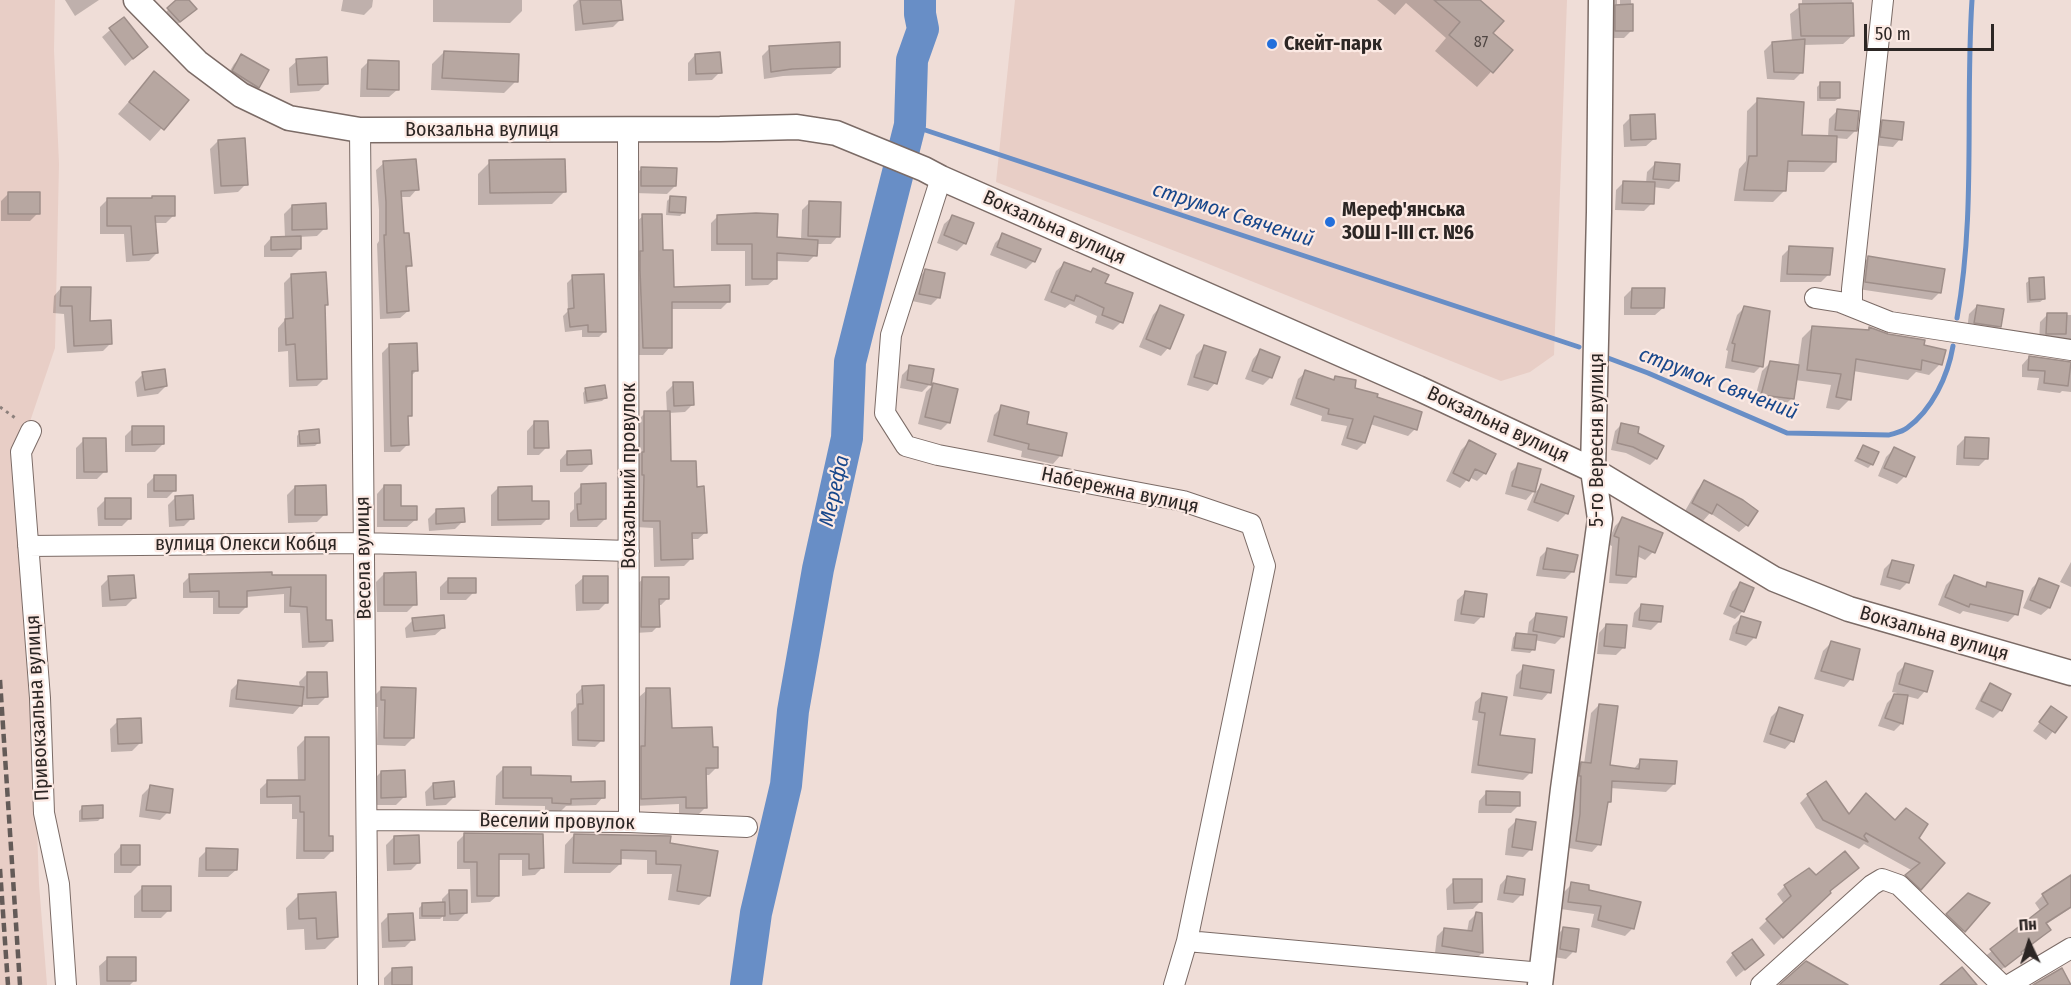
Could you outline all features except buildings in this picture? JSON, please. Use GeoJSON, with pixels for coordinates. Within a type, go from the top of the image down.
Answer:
{"type":"FeatureCollection","features":[{"type":"Feature","properties":{"kind":"street","name":"Вокзальна вулиця"},"geometry":{"type":"LineString","coordinates":[[136,0],[197,62],[241,95],[289,118],[360,130],[797,127],[836,133],[933,173],[1418,388],[1593,470],[1773,579],[1849,609],[2071,673]]}},
{"type":"Feature","properties":{"kind":"street","name":"5-го Вересня вулиця"},"geometry":{"type":"LineString","coordinates":[[1541,979],[1563,789],[1600,519],[1593,470],[1599,224],[1600,0]]}},
{"type":"Feature","properties":{"kind":"street"},"geometry":{"type":"LineString","coordinates":[[1852,306],[1882,0]]}},
{"type":"Feature","properties":{"kind":"street","name":"Вокзальний провулок"},"geometry":{"type":"LineString","coordinates":[[628,129],[629,822]]}},
{"type":"Feature","properties":{"kind":"street","name":"Весела вулиця"},"geometry":{"type":"LineString","coordinates":[[360,130],[368,985]]}},
{"type":"Feature","properties":{"kind":"street","name":"Набережна вулиця"},"geometry":{"type":"LineString","coordinates":[[933,173],[891,335],[885,413],[906,446],[938,455],[1183,501],[1251,524],[1265,566],[1186,941],[1174,985]]}},
{"type":"Feature","properties":{"kind":"street"},"geometry":{"type":"LineString","coordinates":[[1815,298],[1852,306],[1863,313],[1890,322],[2071,350]]}},
{"type":"Feature","properties":{"kind":"street","name":"Привокзальна вулиця"},"geometry":{"type":"LineString","coordinates":[[32,431],[21,452],[36,545],[44,813],[59,884],[66,985]]}},
{"type":"Feature","properties":{"kind":"street","name":"вулиця Олекси Кобця"},"geometry":{"type":"LineString","coordinates":[[36,545],[364,543],[629,551]]}},
{"type":"Feature","properties":{"kind":"street","name":"Веселий провулок"},"geometry":{"type":"LineString","coordinates":[[367,820],[629,822],[747,827]]}},
{"type":"Feature","properties":{"kind":"street"},"geometry":{"type":"LineString","coordinates":[[1761,985],[1872,885],[1882,879],[1899,885],[2002,985]]}},
{"type":"Feature","properties":{"kind":"street"},"geometry":{"type":"LineString","coordinates":[[1186,941],[1541,979]]}},
{"type":"Feature","properties":{"kind":"street"},"geometry":{"type":"LineString","coordinates":[[2009,985],[2071,948]]}},
{"type":"Feature","properties":{"kind":"shaded area"},"geometry":{"type":"Polygon","coordinates":[[[0,0],[55,0],[54,50],[59,164],[55,348],[23,442],[39,884],[47,985],[0,985],[0,0]]]}},
{"type":"Feature","properties":{"kind":"shaded area","name":"Мереф'янська ЗОШ І-ІІІ ст. №6"},"geometry":{"type":"Polygon","coordinates":[[[1015,0],[1567,0],[1554,355],[1530,372],[1501,381],[996,182],[1015,0]]]}},
{"type":"Feature","properties":{"kind":"waterway","name":"Мерефа"},"geometry":{"type":"LineString","coordinates":[[746,985],[756,913],[786,785],[793,711],[818,569],[847,438],[850,362],[910,125],[912,60],[923,29],[920,0]]}},
{"type":"Feature","properties":{"kind":"waterway"},"geometry":{"type":"LineString","coordinates":[[1957,318],[1963,279],[1968,199],[1972,0]]}},
{"type":"Feature","properties":{"kind":"waterway","name":"струмок Свячений"},"geometry":{"type":"LineString","coordinates":[[910,125],[1579,347]]}},
{"type":"Feature","properties":{"kind":"waterway","name":"струмок Свячений"},"geometry":{"type":"LineString","coordinates":[[1608,358],[1787,433],[1889,435],[1907,428],[1924,412],[1943,380],[1953,346]]}},
{"type":"Feature","properties":{"kind":"railway"},"geometry":{"type":"LineString","coordinates":[[0,680],[20,985]]}},
{"type":"Feature","properties":{"kind":"railway"},"geometry":{"type":"LineString","coordinates":[[0,869],[8,985]]}},
{"type":"Feature","properties":{"kind":"place","name":"Скейт-парк"},"geometry":{"type":"Point","coordinates":[1272,44]}},
{"type":"Feature","properties":{"kind":"place","name":"Мереф'янська ЗОШ І-ІІІ ст. №6"},"geometry":{"type":"Point","coordinates":[1330,222]}}]}
